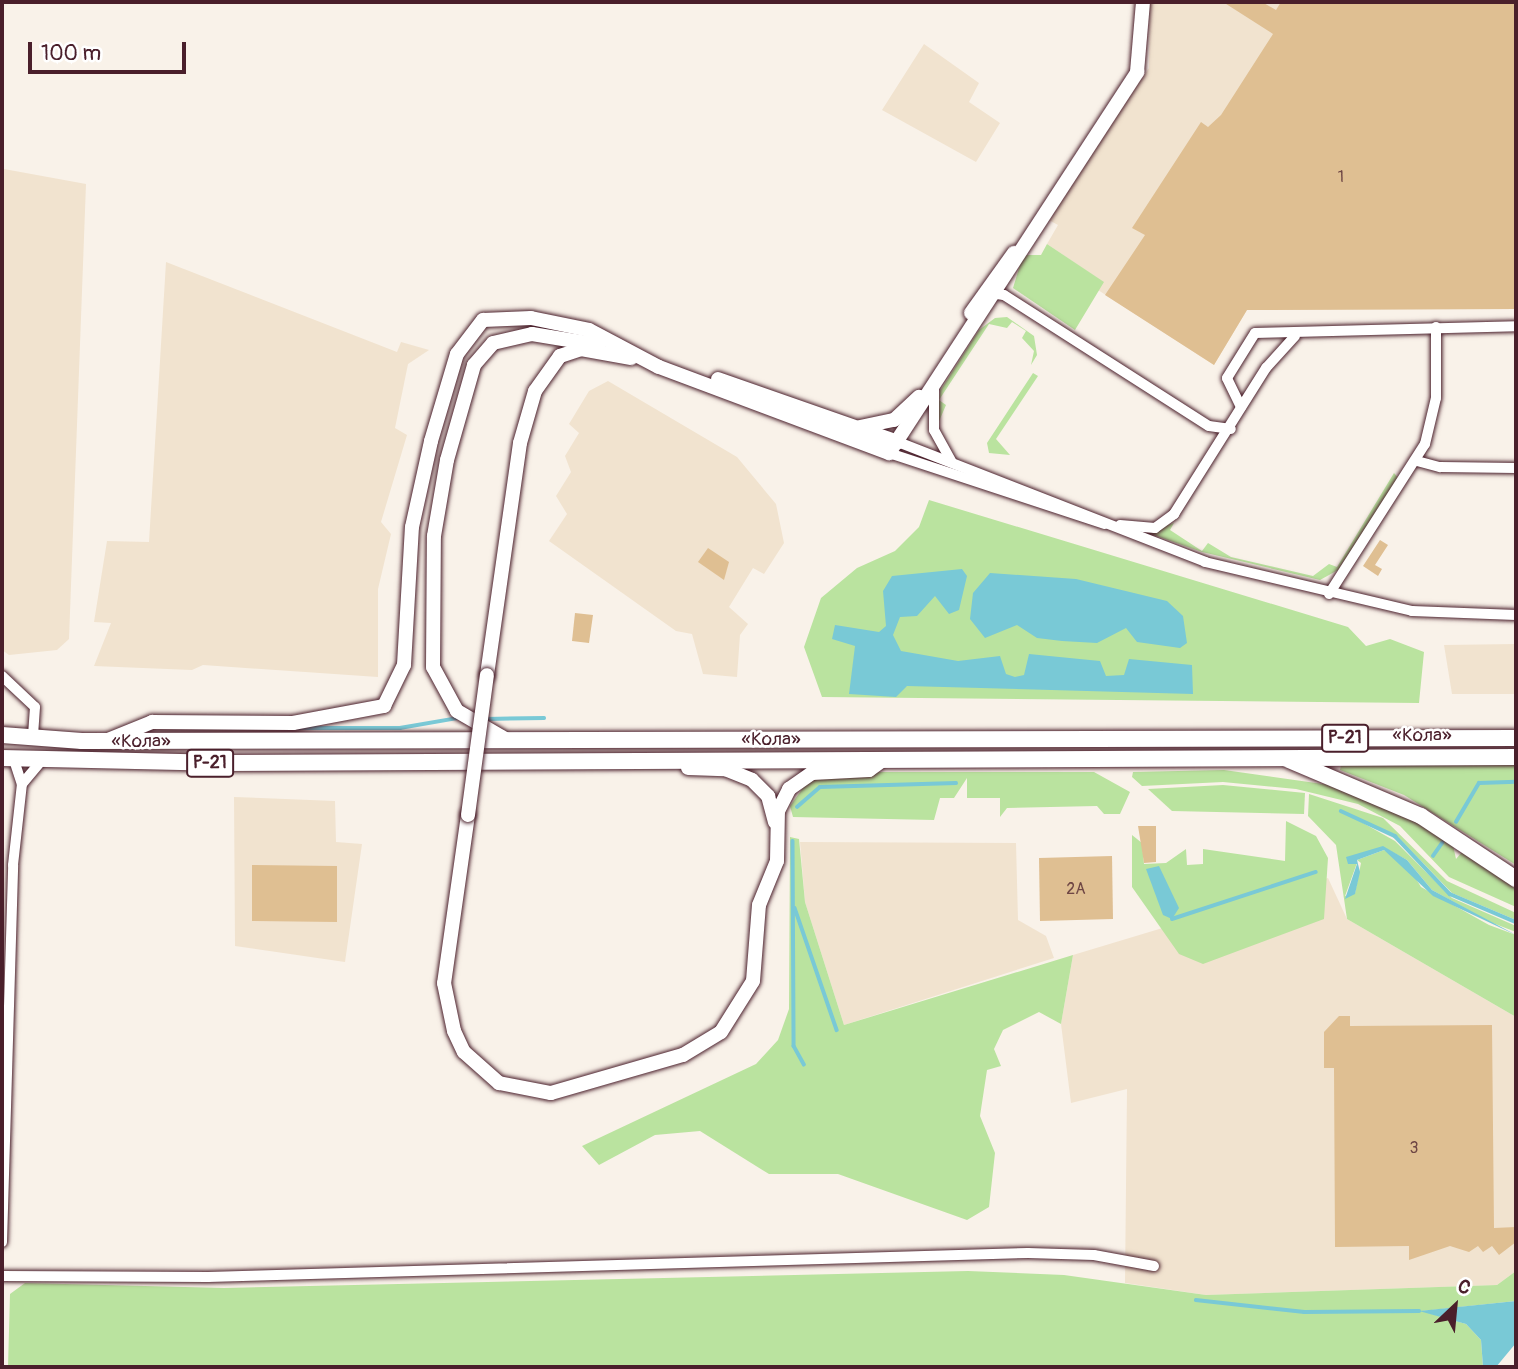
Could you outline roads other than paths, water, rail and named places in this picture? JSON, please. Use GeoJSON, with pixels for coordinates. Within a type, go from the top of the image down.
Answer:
{"type":"FeatureCollection","features":[{"type":"Feature","properties":{"kind":"main road","name":"«Кола»"},"geometry":{"type":"LineString","coordinates":[[2,735],[107,741],[1516,738]]}},
{"type":"Feature","properties":{"kind":"main road"},"geometry":{"type":"LineString","coordinates":[[1280,756],[1378,794],[1516,877]]}},
{"type":"Feature","properties":{"kind":"main road","name":"«Кола»"},"geometry":{"type":"LineString","coordinates":[[21,760],[642,761],[1516,757]]}},
{"type":"Feature","properties":{"kind":"street"},"geometry":{"type":"LineString","coordinates":[[890,446],[919,397],[1137,72],[1143,2]]}},
{"type":"Feature","properties":{"kind":"street"},"geometry":{"type":"LineString","coordinates":[[890,446],[934,389],[989,294],[1009,272],[1020,247]]}},
{"type":"Feature","properties":{"kind":"street"},"geometry":{"type":"LineString","coordinates":[[1009,272],[1014,302]]}},
{"type":"Feature","properties":{"kind":"street"},"geometry":{"type":"LineString","coordinates":[[989,294],[1014,302],[1209,426],[1231,429]]}},
{"type":"Feature","properties":{"kind":"street"},"geometry":{"type":"LineString","coordinates":[[107,741],[152,722],[293,723],[384,706],[404,665],[412,527],[457,354],[483,320],[531,318],[589,330],[643,360]]}},
{"type":"Feature","properties":{"kind":"street"},"geometry":{"type":"LineString","coordinates":[[1241,407],[1227,378],[1255,333],[1295,336],[1317,327],[1516,326]]}},
{"type":"Feature","properties":{"kind":"street"},"geometry":{"type":"LineString","coordinates":[[1329,594],[1417,461],[1434,413],[1436,327]]}},
{"type":"Feature","properties":{"kind":"street"},"geometry":{"type":"LineString","coordinates":[[507,740],[457,711],[433,667],[434,536],[474,365],[492,343],[532,334],[580,338],[890,446],[1205,562],[1329,594],[1432,613],[1516,615]]}},
{"type":"Feature","properties":{"kind":"street"},"geometry":{"type":"LineString","coordinates":[[883,760],[869,770],[821,771],[798,780],[783,800],[777,830],[777,861],[759,905],[753,981],[734,1018],[683,1055],[568,1090],[535,1092],[499,1083],[478,1068],[464,1052],[447,1005],[444,983],[520,443],[535,391],[548,366],[581,349],[643,360],[662,359],[852,426],[890,446],[952,462],[1105,524],[1144,529],[1164,524],[1231,429],[1241,407],[1295,336]]}},
{"type":"Feature","properties":{"kind":"street"},"geometry":{"type":"LineString","coordinates":[[934,389],[934,430],[952,462]]}},
{"type":"Feature","properties":{"kind":"street"},"geometry":{"type":"LineString","coordinates":[[852,426],[894,420],[919,397]]}},
{"type":"Feature","properties":{"kind":"street"},"geometry":{"type":"LineString","coordinates":[[1417,461],[1440,467],[1516,468]]}},
{"type":"Feature","properties":{"kind":"street"},"geometry":{"type":"LineString","coordinates":[[2,676],[35,707],[33,737]]}},
{"type":"Feature","properties":{"kind":"street"},"geometry":{"type":"LineString","coordinates":[[21,760],[22,785]]}},
{"type":"Feature","properties":{"kind":"street"},"geometry":{"type":"LineString","coordinates":[[2,1242],[13,864],[22,785],[21,760]]}},
{"type":"Feature","properties":{"kind":"street"},"geometry":{"type":"LineString","coordinates":[[642,761],[744,776],[768,796],[777,830]]}},
{"type":"Feature","properties":{"kind":"street"},"geometry":{"type":"LineString","coordinates":[[2,1276],[208,1278],[1028,1253],[1094,1255],[1154,1266]]}},
{"type":"Feature","properties":{"kind":"water"},"geometry":{"type":"Polygon","coordinates":[[[962,569],[967,576],[959,610],[949,614],[935,596],[917,616],[900,617],[893,635],[901,651],[958,661],[1000,656],[1006,674],[1015,677],[1024,675],[1029,654],[1100,661],[1106,676],[1124,675],[1129,659],[1192,665],[1193,694],[907,686],[896,697],[849,694],[855,646],[832,639],[835,625],[879,632],[886,626],[883,591],[892,576],[962,569]]]}},
{"type":"Feature","properties":{"kind":"water"},"geometry":{"type":"Polygon","coordinates":[[[990,573],[1076,579],[1167,601],[1183,616],[1187,643],[1180,648],[1137,642],[1126,628],[1097,643],[1062,641],[1037,638],[1017,625],[985,638],[970,619],[973,593],[990,573]]]}},
{"type":"Feature","properties":{"kind":"water"},"geometry":{"type":"Polygon","coordinates":[[[1383,846],[1407,860],[1432,890],[1516,935],[1433,896],[1384,850],[1357,860],[1360,872],[1355,894],[1345,899],[1357,864],[1348,864],[1346,857],[1383,846]]]}},
{"type":"Feature","properties":{"kind":"water"},"geometry":{"type":"Polygon","coordinates":[[[1159,866],[1179,908],[1172,919],[1163,915],[1146,869],[1159,866]]]}},
{"type":"Feature","properties":{"kind":"water"},"geometry":{"type":"Polygon","coordinates":[[[1516,1301],[1516,1343],[1496,1367],[1483,1367],[1481,1340],[1466,1324],[1419,1311],[1516,1301]]]}},
{"type":"Feature","properties":{"kind":"waterway"},"geometry":{"type":"LineString","coordinates":[[298,728],[400,728],[458,718]]}},
{"type":"Feature","properties":{"kind":"waterway"},"geometry":{"type":"LineString","coordinates":[[486,719],[544,718]]}},
{"type":"Feature","properties":{"kind":"waterway"},"geometry":{"type":"LineString","coordinates":[[1456,822],[1479,783],[1516,782]]}},
{"type":"Feature","properties":{"kind":"waterway"},"geometry":{"type":"LineString","coordinates":[[797,807],[820,787],[956,783]]}},
{"type":"Feature","properties":{"kind":"waterway"},"geometry":{"type":"LineString","coordinates":[[1341,811],[1395,836],[1450,894],[1516,922]]}},
{"type":"Feature","properties":{"kind":"waterway"},"geometry":{"type":"LineString","coordinates":[[793,841],[794,1046],[804,1064]]}},
{"type":"Feature","properties":{"kind":"waterway"},"geometry":{"type":"LineString","coordinates":[[1433,856],[1442,843]]}},
{"type":"Feature","properties":{"kind":"waterway"},"geometry":{"type":"LineString","coordinates":[[1172,919],[1316,872]]}},
{"type":"Feature","properties":{"kind":"waterway"},"geometry":{"type":"LineString","coordinates":[[795,908],[837,1030]]}},
{"type":"Feature","properties":{"kind":"waterway"},"geometry":{"type":"LineString","coordinates":[[1196,1300],[1304,1312],[1419,1311]]}}]}
